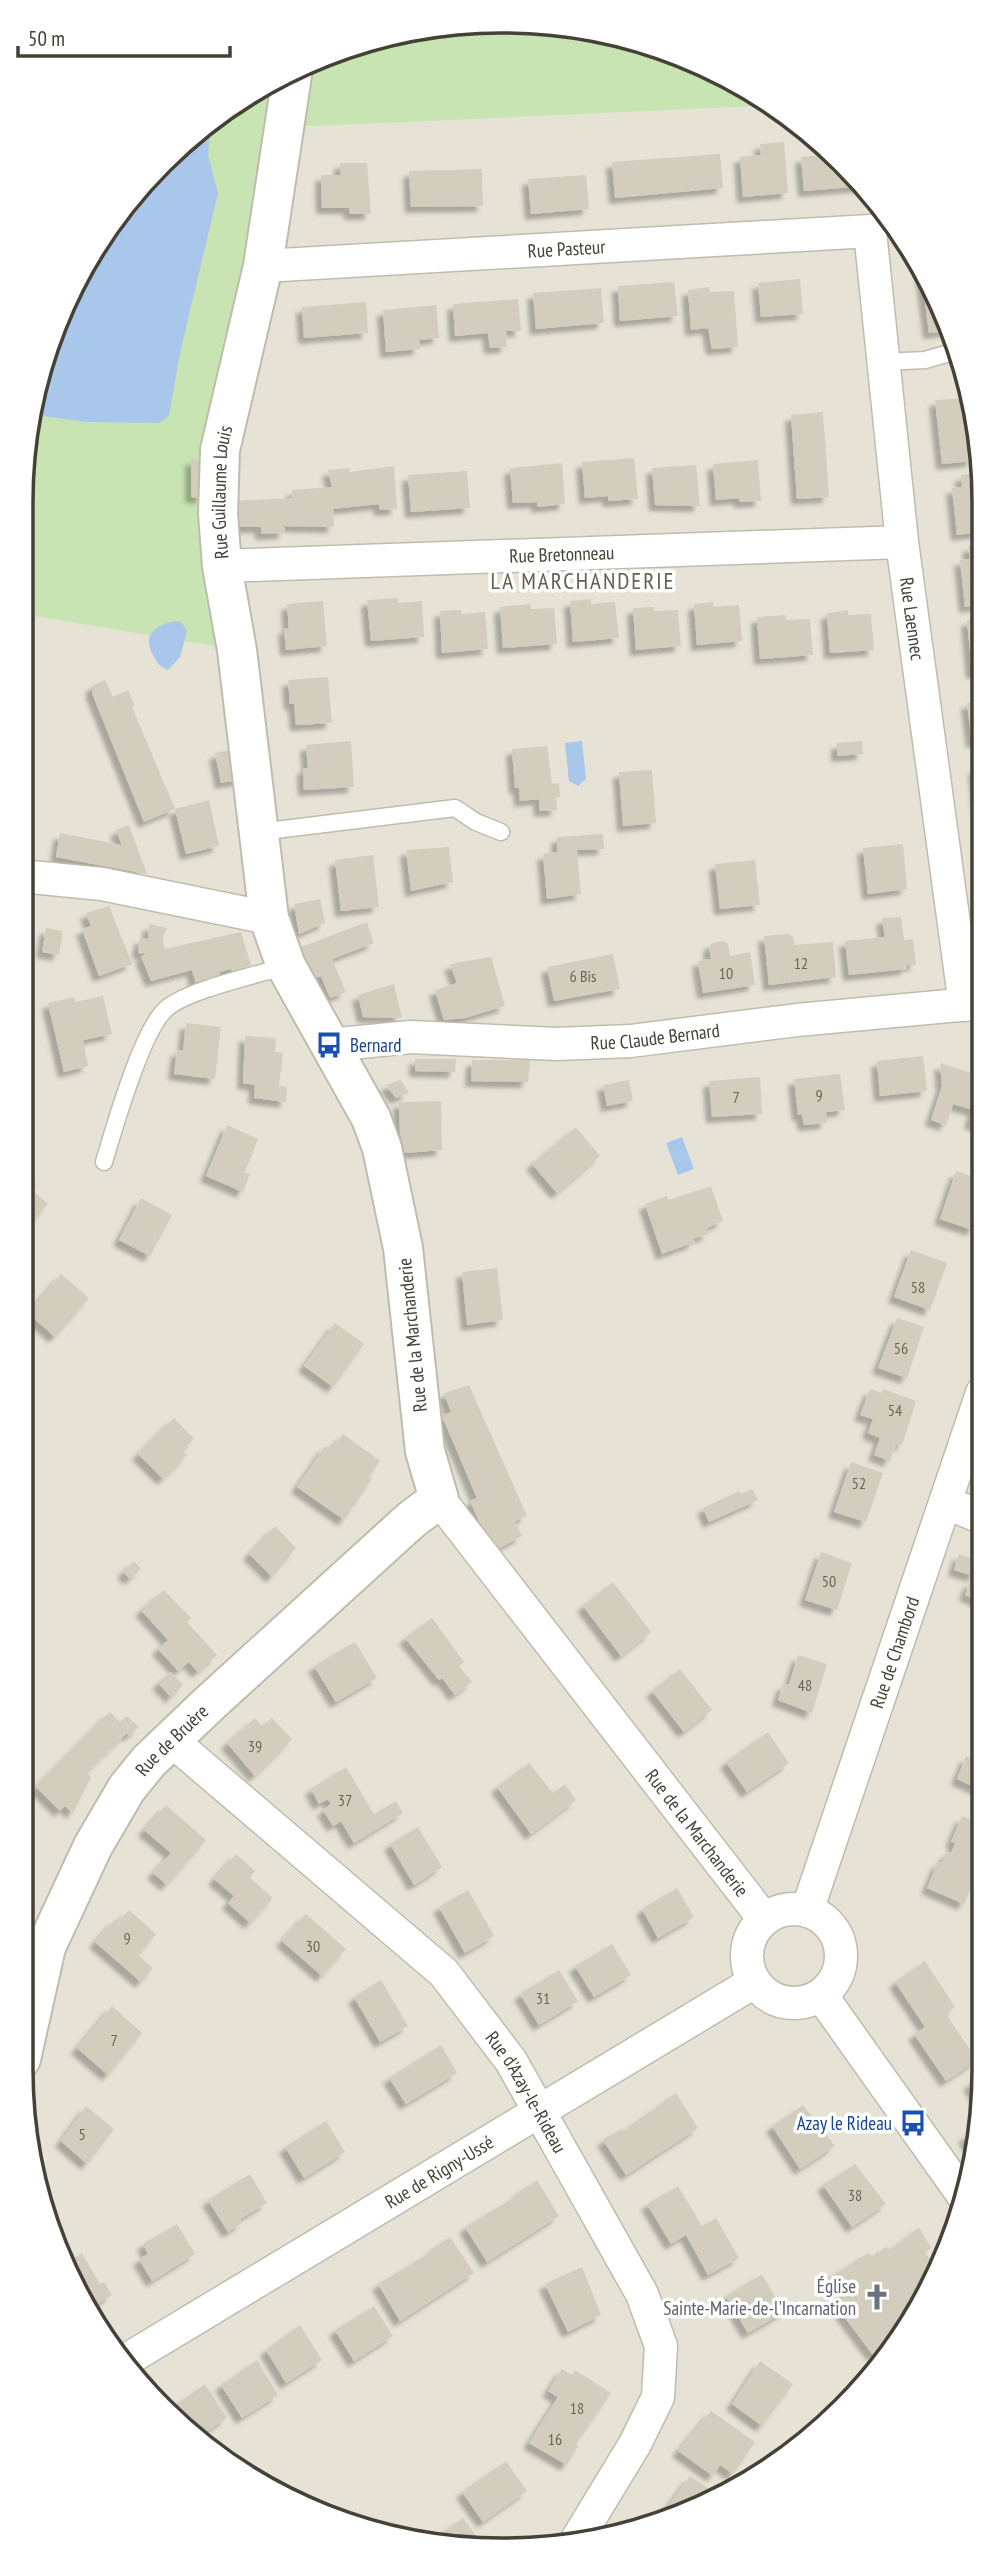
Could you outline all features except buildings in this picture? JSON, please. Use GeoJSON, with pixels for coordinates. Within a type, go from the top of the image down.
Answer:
{"type":"FeatureCollection","features":[{"type":"Feature","properties":{"kind":"street","name":"Rue Guillaume Louis"},"geometry":{"type":"LineString","coordinates":[[269,918],[237,650],[222,566],[218,514],[219,450],[263,266],[291,84]]}},
{"type":"Feature","properties":{"kind":"street","name":"Rue Pasteur"},"geometry":{"type":"LineString","coordinates":[[263,266],[870,231]]}},
{"type":"Feature","properties":{"kind":"street","name":"Rue Laennec"},"geometry":{"type":"LineString","coordinates":[[870,231],[902,542],[972,997]]}},
{"type":"Feature","properties":{"kind":"street","name":"Rue Bretonneau"},"geometry":{"type":"LineString","coordinates":[[222,566],[902,542]]}},
{"type":"Feature","properties":{"kind":"street"},"geometry":{"type":"LineString","coordinates":[[33,877],[102,884],[269,918]]}},
{"type":"Feature","properties":{"kind":"street","name":"Rue de la Marchanderie"},"geometry":{"type":"LineString","coordinates":[[269,918],[286,966],[371,1118],[382,1148],[403,1248],[425,1451],[439,1499],[764,1919]]}},
{"type":"Feature","properties":{"kind":"street","name":"Rue Claude Bernard"},"geometry":{"type":"LineString","coordinates":[[329,1045],[411,1037],[557,1044],[630,1041],[797,1020],[972,1004]]}},
{"type":"Feature","properties":{"kind":"street","name":"Rue de Chambord"},"geometry":{"type":"LineString","coordinates":[[807,1911],[972,1424]]}},
{"type":"Feature","properties":{"kind":"street","name":"Rue de Bruère"},"geometry":{"type":"LineString","coordinates":[[34,1949],[111,1811],[149,1761],[411,1520],[439,1499]]}},
{"type":"Feature","properties":{"kind":"street"},"geometry":{"type":"LineString","coordinates":[[947,1503],[972,1513]]}},
{"type":"Feature","properties":{"kind":"street","name":"Rue d'Azay-le-Rideau"},"geometry":{"type":"LineString","coordinates":[[171,1740],[444,1973],[492,2032],[642,2294],[662,2346],[658,2397],[635,2444],[582,2531]]}},
{"type":"Feature","properties":{"kind":"street"},"geometry":{"type":"LineString","coordinates":[[785,1910],[807,1911],[829,1925],[841,1949],[837,1975],[821,1995],[808,2001],[785,2002],[764,1993],[754,1982],[748,1966],[747,1948],[753,1932],[764,1919],[785,1910]]}},
{"type":"Feature","properties":{"kind":"street","name":"Rue de Rigny-Ussé"},"geometry":{"type":"LineString","coordinates":[[132,2356],[538,2109],[754,1982]]}},
{"type":"Feature","properties":{"kind":"street"},"geometry":{"type":"LineString","coordinates":[[821,1995],[957,2186]]}},
{"type":"Feature","properties":{"kind":"lane"},"geometry":{"type":"LineString","coordinates":[[884,362],[925,360],[947,354]]}},
{"type":"Feature","properties":{"kind":"lane"},"geometry":{"type":"LineString","coordinates":[[259,832],[455,808],[476,822],[500,832]]}},
{"type":"Feature","properties":{"kind":"lane"},"geometry":{"type":"LineString","coordinates":[[104,1162],[121,1105],[152,1028],[164,1009],[197,993],[286,966]]}},
{"type":"Feature","properties":{"kind":"shaded area"},"geometry":{"type":"Polygon","coordinates":[[[753,106],[788,130],[855,193],[893,242],[936,323],[956,381],[963,411],[972,503],[972,2068],[963,2160],[956,2190],[936,2248],[893,2329],[875,2354],[834,2400],[788,2441],[763,2459],[682,2502],[624,2522],[594,2529],[503,2538],[441,2534],[352,2513],[268,2475],[217,2441],[150,2378],[112,2329],[69,2248],[49,2190],[37,2130],[33,2068],[33,616],[237,649],[222,566],[285,128],[556,113],[753,106]]]}},
{"type":"Feature","properties":{"kind":"green space"},"geometry":{"type":"Polygon","coordinates":[[[472,34],[564,37],[624,49],[682,69],[753,106],[295,127],[300,80],[381,49],[472,34]]]}},
{"type":"Feature","properties":{"kind":"green space"},"geometry":{"type":"Polygon","coordinates":[[[286,87],[233,387],[237,650],[33,616],[34,472],[42,411],[58,352],[82,295],[112,242],[150,193],[193,150],[242,112],[286,87]]]}},
{"type":"Feature","properties":{"kind":"water"},"geometry":{"type":"Polygon","coordinates":[[[210,136],[208,155],[218,193],[180,353],[169,416],[159,423],[87,422],[41,416],[49,381],[69,323],[96,268],[130,217],[171,171],[210,136]]]}},
{"type":"Feature","properties":{"kind":"water"},"geometry":{"type":"Polygon","coordinates":[[[174,621],[181,622],[187,631],[180,657],[168,670],[156,660],[149,642],[152,632],[174,621]]]}},
{"type":"Feature","properties":{"kind":"water"},"geometry":{"type":"Polygon","coordinates":[[[582,741],[586,779],[578,786],[569,781],[565,743],[582,741]]]}},
{"type":"Feature","properties":{"kind":"water"},"geometry":{"type":"Polygon","coordinates":[[[682,1137],[694,1169],[678,1175],[666,1143],[682,1137]]]}},
{"type":"Feature","properties":{"kind":"place","name":"Bernard"},"geometry":{"type":"Point","coordinates":[329,1045]}},
{"type":"Feature","properties":{"kind":"place","name":"Azay le Rideau"},"geometry":{"type":"Point","coordinates":[913,2123]}},
{"type":"Feature","properties":{"kind":"place","name":"Église Sainte-Marie-de-l'Incarnation"},"geometry":{"type":"Point","coordinates":[877,2297]}},
{"type":"Feature","properties":{"kind":"district","name":"LA MARCHANDERIE"},"geometry":{"type":"Point","coordinates":[583,581]}}]}
